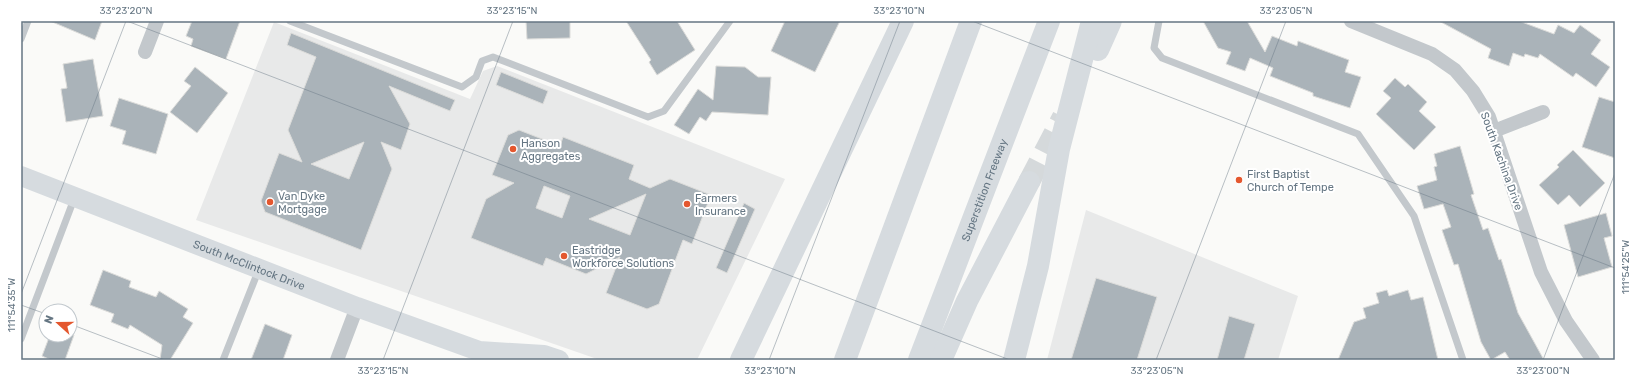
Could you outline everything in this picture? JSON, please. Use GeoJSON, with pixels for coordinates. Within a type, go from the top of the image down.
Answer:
{"type":"FeatureCollection","features":[{"type":"Feature","properties":{"kind":"highway"},"geometry":{"type":"LineString","coordinates":[[741,360],[903,21]]}},
{"type":"Feature","properties":{"kind":"highway","name":"Superstition Freeway"},"geometry":{"type":"LineString","coordinates":[[919,360],[1049,21]]}},
{"type":"Feature","properties":{"kind":"highway"},"geometry":{"type":"LineString","coordinates":[[1014,360],[1038,266],[1059,150],[1092,21]]}},
{"type":"Feature","properties":{"kind":"highway"},"geometry":{"type":"LineString","coordinates":[[1098,50],[1111,21]]}},
{"type":"Feature","properties":{"kind":"highway"},"geometry":{"type":"LineString","coordinates":[[845,360],[970,22]]}},
{"type":"Feature","properties":{"kind":"highway"},"geometry":{"type":"LineString","coordinates":[[941,360],[968,301],[1029,182]]}},
{"type":"Feature","properties":{"kind":"main road","name":"South McClintock Drive"},"geometry":{"type":"LineString","coordinates":[[21,176],[357,307],[485,355],[544,354],[559,360]]}},
{"type":"Feature","properties":{"kind":"street"},"geometry":{"type":"LineString","coordinates":[[145,52],[157,21]]}},
{"type":"Feature","properties":{"kind":"street","name":"South Kachina Drive"},"geometry":{"type":"LineString","coordinates":[[1351,21],[1432,54],[1456,70],[1473,91],[1489,117],[1541,272],[1566,322],[1593,360]]}},
{"type":"Feature","properties":{"kind":"street"},"geometry":{"type":"LineString","coordinates":[[1494,131],[1543,112]]}},
{"type":"Feature","properties":{"kind":"street"},"geometry":{"type":"LineString","coordinates":[[337,360],[357,307]]}},
{"type":"Feature","properties":{"kind":"lane"},"geometry":{"type":"LineString","coordinates":[[21,39],[28,21]]}},
{"type":"Feature","properties":{"kind":"lane"},"geometry":{"type":"LineString","coordinates":[[290,21],[462,87],[476,77],[482,61],[493,57],[648,117],[664,111],[730,21]]}},
{"type":"Feature","properties":{"kind":"lane"},"geometry":{"type":"LineString","coordinates":[[1159,21],[1154,48],[1162,58],[1358,134],[1414,216],[1463,360]]}},
{"type":"Feature","properties":{"kind":"lane"},"geometry":{"type":"LineString","coordinates":[[21,339],[75,197]]}},
{"type":"Feature","properties":{"kind":"lane"},"geometry":{"type":"LineString","coordinates":[[223,360],[259,268]]}},
{"type":"Feature","properties":{"kind":"shaded area"},"geometry":{"type":"Polygon","coordinates":[[[274,22],[470,99],[483,71],[497,66],[785,179],[697,360],[600,360],[196,220],[274,22]]]}},
{"type":"Feature","properties":{"kind":"shaded area"},"geometry":{"type":"Polygon","coordinates":[[[1086,210],[1298,296],[1278,360],[1047,360],[1086,210]]]}},
{"type":"Feature","properties":{"kind":"building"},"geometry":{"type":"Polygon","coordinates":[[[50,21],[102,21],[95,40],[50,21]]]}},
{"type":"Feature","properties":{"kind":"building"},"geometry":{"type":"Polygon","coordinates":[[[192,21],[240,21],[226,59],[191,46],[193,39],[186,36],[192,21]]]}},
{"type":"Feature","properties":{"kind":"building"},"geometry":{"type":"Polygon","coordinates":[[[526,21],[570,21],[570,38],[527,39],[526,21]]]}},
{"type":"Feature","properties":{"kind":"building"},"geometry":{"type":"Polygon","coordinates":[[[626,21],[677,21],[695,50],[657,75],[649,62],[651,60],[626,21]]]}},
{"type":"Feature","properties":{"kind":"building"},"geometry":{"type":"Polygon","coordinates":[[[785,21],[840,21],[815,72],[771,51],[785,21]]]}},
{"type":"Feature","properties":{"kind":"building"},"geometry":{"type":"Polygon","coordinates":[[[1203,21],[1247,21],[1265,52],[1272,36],[1297,46],[1298,41],[1349,60],[1345,72],[1361,77],[1350,108],[1313,96],[1313,93],[1270,76],[1273,68],[1250,58],[1245,71],[1226,64],[1231,52],[1218,48],[1203,21]]]}},
{"type":"Feature","properties":{"kind":"building"},"geometry":{"type":"Polygon","coordinates":[[[1439,21],[1519,21],[1554,34],[1558,25],[1574,33],[1580,25],[1601,40],[1591,54],[1610,67],[1596,87],[1576,73],[1573,77],[1540,54],[1538,58],[1525,54],[1524,57],[1513,53],[1509,66],[1488,58],[1491,49],[1439,21]]]}},
{"type":"Feature","properties":{"kind":"building"},"geometry":{"type":"Polygon","coordinates":[[[291,33],[455,100],[450,111],[389,86],[410,124],[401,150],[381,142],[392,169],[361,250],[265,212],[261,201],[279,153],[302,162],[288,130],[316,57],[287,45],[291,33]],[[364,142],[311,164],[349,179],[364,142]]]}},
{"type":"Feature","properties":{"kind":"building"},"geometry":{"type":"Polygon","coordinates":[[[93,59],[103,116],[66,122],[61,89],[67,88],[63,64],[93,59]]]}},
{"type":"Feature","properties":{"kind":"building"},"geometry":{"type":"Polygon","coordinates":[[[716,66],[745,67],[758,77],[771,77],[768,115],[712,112],[706,121],[700,117],[689,134],[674,125],[698,89],[713,100],[716,66]]]}},
{"type":"Feature","properties":{"kind":"building"},"geometry":{"type":"Polygon","coordinates":[[[195,67],[228,93],[197,133],[170,112],[191,86],[184,81],[195,67]]]}},
{"type":"Feature","properties":{"kind":"building"},"geometry":{"type":"Polygon","coordinates":[[[501,72],[548,91],[543,104],[496,85],[501,72]]]}},
{"type":"Feature","properties":{"kind":"building"},"geometry":{"type":"Polygon","coordinates":[[[1395,78],[1405,87],[1408,84],[1427,102],[1419,111],[1436,127],[1414,150],[1376,114],[1391,98],[1383,91],[1395,78]]]}},
{"type":"Feature","properties":{"kind":"building"},"geometry":{"type":"Polygon","coordinates":[[[1599,97],[1615,102],[1615,158],[1582,147],[1599,97]]]}},
{"type":"Feature","properties":{"kind":"building"},"geometry":{"type":"Polygon","coordinates":[[[119,98],[168,114],[156,154],[122,144],[126,131],[110,126],[119,98]]]}},
{"type":"Feature","properties":{"kind":"building"},"geometry":{"type":"Polygon","coordinates":[[[519,130],[560,146],[563,137],[634,165],[629,179],[650,188],[670,179],[711,195],[692,244],[683,240],[659,304],[647,309],[606,293],[620,257],[586,274],[546,258],[543,266],[471,238],[486,199],[514,183],[492,175],[508,135],[519,130]],[[544,186],[536,208],[562,218],[570,196],[544,186]],[[646,194],[589,219],[630,235],[646,194]]]}},
{"type":"Feature","properties":{"kind":"building"},"geometry":{"type":"Polygon","coordinates":[[[1460,146],[1474,194],[1471,195],[1483,230],[1488,228],[1499,260],[1501,259],[1518,313],[1544,360],[1510,360],[1505,352],[1491,360],[1481,342],[1458,264],[1454,265],[1442,230],[1451,227],[1443,204],[1424,209],[1417,186],[1437,180],[1434,167],[1437,166],[1434,154],[1460,146]]]}},
{"type":"Feature","properties":{"kind":"building"},"geometry":{"type":"Polygon","coordinates":[[[1573,150],[1605,183],[1580,207],[1569,195],[1558,205],[1539,185],[1559,167],[1557,165],[1573,150]]]}},
{"type":"Feature","properties":{"kind":"building"},"geometry":{"type":"Polygon","coordinates":[[[744,203],[755,209],[727,273],[716,268],[744,203]]]}},
{"type":"Feature","properties":{"kind":"building"},"geometry":{"type":"Polygon","coordinates":[[[1606,213],[1612,236],[1604,238],[1612,267],[1578,277],[1564,225],[1606,213]]]}},
{"type":"Feature","properties":{"kind":"building"},"geometry":{"type":"Polygon","coordinates":[[[103,270],[131,281],[129,287],[156,297],[159,291],[188,309],[183,317],[193,323],[170,360],[160,360],[162,345],[130,325],[128,329],[111,322],[114,314],[90,305],[103,270]]]}},
{"type":"Feature","properties":{"kind":"building"},"geometry":{"type":"Polygon","coordinates":[[[1096,278],[1157,297],[1137,360],[1071,360],[1096,278]]]}},
{"type":"Feature","properties":{"kind":"building"},"geometry":{"type":"Polygon","coordinates":[[[1387,290],[1389,296],[1408,290],[1411,300],[1423,297],[1438,360],[1338,360],[1354,322],[1366,318],[1363,308],[1379,303],[1376,293],[1387,290]]]}},
{"type":"Feature","properties":{"kind":"building"},"geometry":{"type":"Polygon","coordinates":[[[1229,316],[1255,324],[1244,360],[1217,360],[1229,316]]]}},
{"type":"Feature","properties":{"kind":"building"},"geometry":{"type":"Polygon","coordinates":[[[265,324],[292,335],[283,360],[251,360],[265,324]]]}},
{"type":"Feature","properties":{"kind":"building"},"geometry":{"type":"Polygon","coordinates":[[[47,343],[71,343],[65,360],[51,360],[42,356],[47,343]]]}},
{"type":"Feature","properties":{"kind":"tunnel"},"geometry":{"type":"LineString","coordinates":[[1029,182],[1063,117]]}},
{"type":"Feature","properties":{"kind":"place","name":"Hanson Aggregates"},"geometry":{"type":"Point","coordinates":[513,149]}},
{"type":"Feature","properties":{"kind":"place","name":"First Baptist Church of Tempe"},"geometry":{"type":"Point","coordinates":[1239,180]}},
{"type":"Feature","properties":{"kind":"place","name":"Van Dyke Mortgage"},"geometry":{"type":"Point","coordinates":[270,202]}},
{"type":"Feature","properties":{"kind":"place","name":"Farmers Insurance"},"geometry":{"type":"Point","coordinates":[687,204]}},
{"type":"Feature","properties":{"kind":"place","name":"Eastridge Workforce Solutions"},"geometry":{"type":"Point","coordinates":[564,256]}}]}
